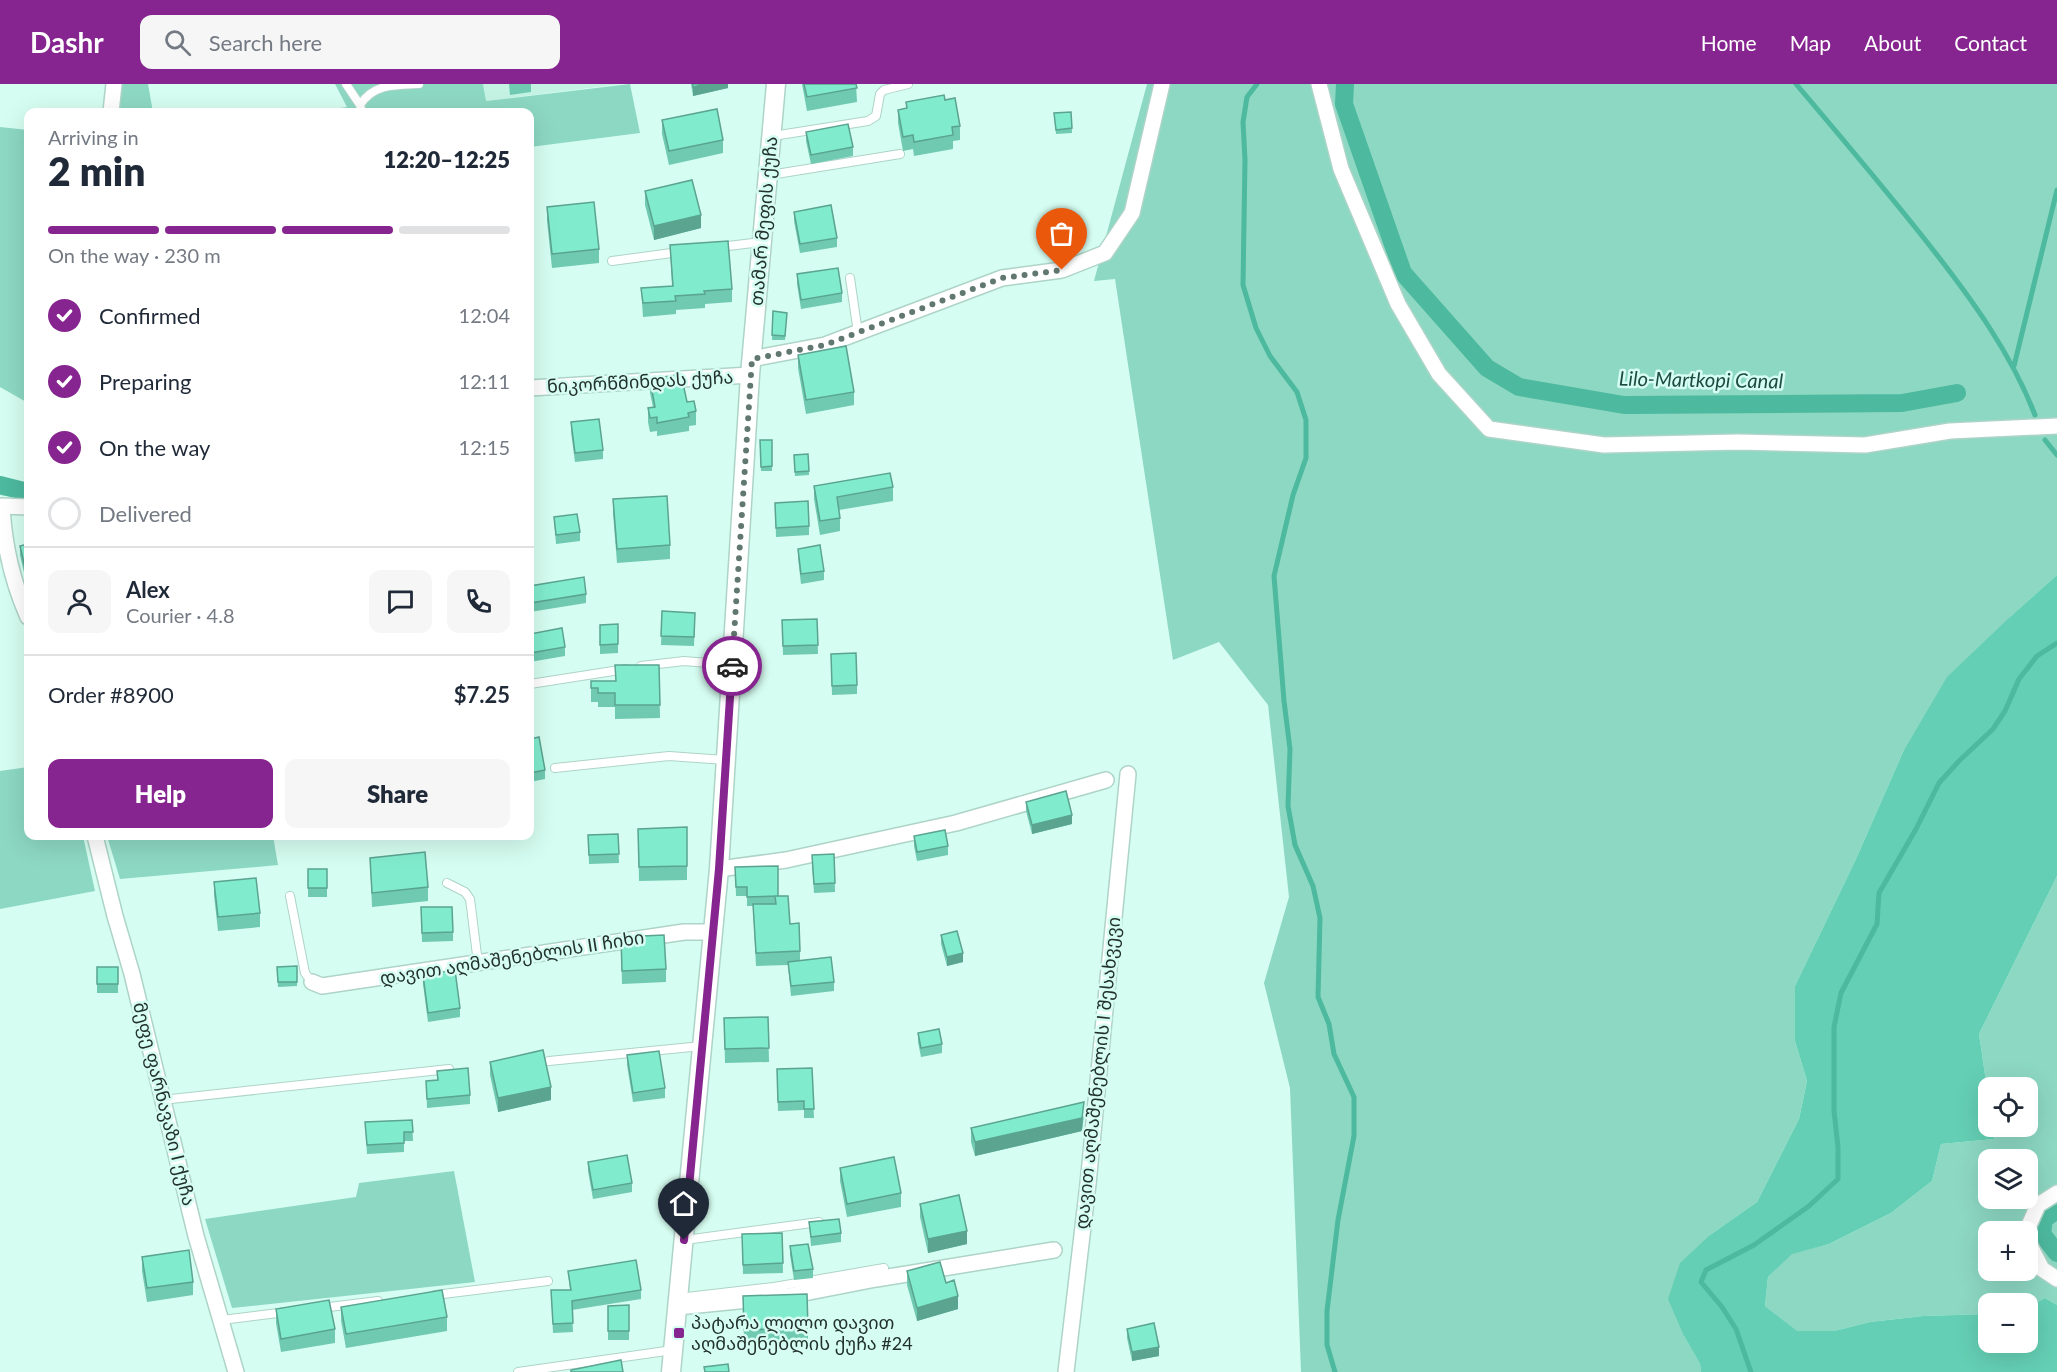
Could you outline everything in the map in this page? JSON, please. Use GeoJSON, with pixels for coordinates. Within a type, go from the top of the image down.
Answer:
{"type":"FeatureCollection","features":[{"type":"Feature","properties":{"kind":"street"},"geometry":{"type":"LineString","coordinates":[[111,108],[114,84]]}},
{"type":"Feature","properties":{"kind":"street","name":"თამარ მეფის ქუჩა"},"geometry":{"type":"LineString","coordinates":[[671,1372],[719,869],[751,367],[776,84]]}},
{"type":"Feature","properties":{"kind":"street","name":"ნიკორწმინდას ქუჩა"},"geometry":{"type":"LineString","coordinates":[[534,388],[751,367],[825,345],[1002,278],[1062,270],[1105,254],[1132,213],[1162,84]]}},
{"type":"Feature","properties":{"kind":"street"},"geometry":{"type":"LineString","coordinates":[[1319,84],[1341,169],[1398,304],[1439,374],[1489,429],[1604,445],[1738,442],[1865,445],[1950,431],[2057,426]]}},
{"type":"Feature","properties":{"kind":"street"},"geometry":{"type":"LineString","coordinates":[[24,507],[2,506],[4,540],[18,595],[24,608]]}},
{"type":"Feature","properties":{"kind":"street","name":"დავით აღმაშენებლის I შესახვევი"},"geometry":{"type":"LineString","coordinates":[[1066,1372],[1088,1184],[1128,774]]}},
{"type":"Feature","properties":{"kind":"street"},"geometry":{"type":"LineString","coordinates":[[719,869],[786,860],[956,823],[1106,780]]}},
{"type":"Feature","properties":{"kind":"street","name":"მეფე ფარნავაზი I ქუჩა"},"geometry":{"type":"LineString","coordinates":[[96,840],[132,975],[196,1236],[236,1372]]}},
{"type":"Feature","properties":{"kind":"street","name":"დავით აღმაშენებლის II ჩიხი"},"geometry":{"type":"LineString","coordinates":[[312,982],[322,986],[684,932],[713,932]]}},
{"type":"Feature","properties":{"kind":"street"},"geometry":{"type":"LineString","coordinates":[[2031,1221],[2038,1205],[2057,1193]]}},
{"type":"Feature","properties":{"kind":"street"},"geometry":{"type":"LineString","coordinates":[[677,1303],[789,1296],[876,1279],[1054,1250]]}},
{"type":"Feature","properties":{"kind":"street"},"geometry":{"type":"LineString","coordinates":[[2038,1261],[2042,1269],[2057,1279]]}},
{"type":"Feature","properties":{"kind":"lane"},"geometry":{"type":"LineString","coordinates":[[346,84],[360,108]]}},
{"type":"Feature","properties":{"kind":"lane"},"geometry":{"type":"LineString","coordinates":[[361,108],[366,95],[375,88],[419,84]]}},
{"type":"Feature","properties":{"kind":"lane"},"geometry":{"type":"LineString","coordinates":[[771,136],[868,121],[876,116],[880,94],[884,90],[908,84]]}},
{"type":"Feature","properties":{"kind":"lane"},"geometry":{"type":"LineString","coordinates":[[768,175],[900,154]]}},
{"type":"Feature","properties":{"kind":"lane"},"geometry":{"type":"LineString","coordinates":[[715,248],[761,242]]}},
{"type":"Feature","properties":{"kind":"lane"},"geometry":{"type":"LineString","coordinates":[[612,261],[692,251]]}},
{"type":"Feature","properties":{"kind":"lane"},"geometry":{"type":"LineString","coordinates":[[850,278],[858,333]]}},
{"type":"Feature","properties":{"kind":"lane"},"geometry":{"type":"LineString","coordinates":[[534,683],[684,661],[732,665]]}},
{"type":"Feature","properties":{"kind":"lane"},"geometry":{"type":"LineString","coordinates":[[555,768],[669,756],[725,760]]}},
{"type":"Feature","properties":{"kind":"lane"},"geometry":{"type":"LineString","coordinates":[[447,883],[465,892],[470,900],[478,963]]}},
{"type":"Feature","properties":{"kind":"lane"},"geometry":{"type":"LineString","coordinates":[[290,896],[305,972],[312,982]]}},
{"type":"Feature","properties":{"kind":"lane"},"geometry":{"type":"LineString","coordinates":[[549,1061],[702,1046]]}},
{"type":"Feature","properties":{"kind":"lane"},"geometry":{"type":"LineString","coordinates":[[162,1100],[449,1069]]}},
{"type":"Feature","properties":{"kind":"lane"},"geometry":{"type":"LineString","coordinates":[[684,1240],[827,1221]]}},
{"type":"Feature","properties":{"kind":"lane"},"geometry":{"type":"LineString","coordinates":[[677,1303],[884,1268]]}},
{"type":"Feature","properties":{"kind":"lane"},"geometry":{"type":"LineString","coordinates":[[431,1295],[548,1281]]}},
{"type":"Feature","properties":{"kind":"lane"},"geometry":{"type":"LineString","coordinates":[[315,1309],[385,1301]]}},
{"type":"Feature","properties":{"kind":"lane"},"geometry":{"type":"LineString","coordinates":[[222,1320],[292,1312]]}},
{"type":"Feature","properties":{"kind":"lane"},"geometry":{"type":"LineString","coordinates":[[518,1372],[673,1350]]}},
{"type":"Feature","properties":{"kind":"shaded area"},"geometry":{"type":"Polygon","coordinates":[[[121,84],[148,84],[152,108],[118,108],[121,84]]]}},
{"type":"Feature","properties":{"kind":"shaded area"},"geometry":{"type":"Polygon","coordinates":[[[335,84],[483,84],[486,101],[630,84],[640,133],[534,146],[534,108],[340,108],[347,107],[335,84]]]}},
{"type":"Feature","properties":{"kind":"shaded area"},"geometry":{"type":"Polygon","coordinates":[[[483,84],[621,84],[486,101],[483,84]]]}},
{"type":"Feature","properties":{"kind":"shaded area"},"geometry":{"type":"Polygon","coordinates":[[[1147,84],[2057,84],[2057,575],[2011,616],[1903,752],[1856,859],[1795,986],[1795,1041],[1807,1081],[1799,1119],[1757,1202],[1710,1235],[1684,1336],[1700,1364],[1701,1372],[1301,1372],[1290,1088],[1264,983],[1289,897],[1268,705],[1219,642],[1173,660],[1115,279],[1094,281],[1147,84]]]}},
{"type":"Feature","properties":{"kind":"shaded area"},"geometry":{"type":"Polygon","coordinates":[[[0,127],[24,130],[24,401],[0,387],[0,127]]]}},
{"type":"Feature","properties":{"kind":"shaded area"},"geometry":{"type":"Polygon","coordinates":[[[0,476],[14,480],[18,487],[24,486],[24,499],[0,495],[0,476]]]}},
{"type":"Feature","properties":{"kind":"shaded area"},"geometry":{"type":"Polygon","coordinates":[[[24,768],[24,840],[84,840],[95,891],[0,909],[0,771],[24,768]]]}},
{"type":"Feature","properties":{"kind":"shaded area"},"geometry":{"type":"Polygon","coordinates":[[[108,840],[274,840],[278,865],[120,879],[108,840]]]}},
{"type":"Feature","properties":{"kind":"shaded area"},"geometry":{"type":"Polygon","coordinates":[[[2057,876],[2057,1305],[2045,1298],[2038,1302],[2038,1293],[1978,1293],[1978,1314],[1923,1316],[1870,1322],[1834,1331],[1796,1331],[1765,1306],[1768,1277],[1792,1253],[1829,1244],[1891,1213],[1932,1181],[1941,1144],[1994,1139],[1994,1137],[2038,1137],[2038,1077],[1985,1077],[1979,1034],[2057,876]]]}},
{"type":"Feature","properties":{"kind":"shaded area"},"geometry":{"type":"Polygon","coordinates":[[[454,1171],[475,1282],[232,1308],[205,1219],[356,1197],[359,1183],[454,1171]]]}},
{"type":"Feature","properties":{"kind":"green space"},"geometry":{"type":"Polygon","coordinates":[[[2057,575],[2057,876],[1979,1034],[1985,1077],[1978,1077],[1978,1137],[1994,1137],[1994,1139],[1941,1144],[1932,1181],[1891,1213],[1829,1244],[1792,1254],[1768,1277],[1765,1306],[1797,1331],[1834,1331],[1870,1322],[1923,1316],[1978,1314],[1978,1353],[2038,1353],[2038,1302],[2045,1298],[2057,1305],[2057,1372],[1701,1372],[1700,1364],[1684,1336],[1668,1299],[1680,1263],[1710,1235],[1757,1202],[1799,1119],[1807,1081],[1795,1041],[1795,986],[1856,859],[1903,752],[1947,677],[2057,575]]]}},
{"type":"Feature","properties":{"kind":"building"},"geometry":{"type":"Polygon","coordinates":[[[804,84],[856,84],[857,88],[807,97],[804,84]]]}},
{"type":"Feature","properties":{"kind":"building"},"geometry":{"type":"Polygon","coordinates":[[[944,95],[945,100],[955,98],[960,126],[952,127],[953,135],[914,142],[913,135],[903,137],[898,110],[907,108],[906,102],[944,95]]]}},
{"type":"Feature","properties":{"kind":"building"},"geometry":{"type":"Polygon","coordinates":[[[717,109],[723,140],[669,151],[662,120],[717,109]]]}},
{"type":"Feature","properties":{"kind":"building"},"geometry":{"type":"Polygon","coordinates":[[[1071,112],[1072,128],[1056,130],[1054,113],[1071,112]]]}},
{"type":"Feature","properties":{"kind":"building"},"geometry":{"type":"Polygon","coordinates":[[[848,124],[853,147],[811,155],[806,132],[848,124]]]}},
{"type":"Feature","properties":{"kind":"building"},"geometry":{"type":"Polygon","coordinates":[[[692,180],[701,215],[654,226],[645,191],[692,180]]]}},
{"type":"Feature","properties":{"kind":"building"},"geometry":{"type":"Polygon","coordinates":[[[594,202],[599,249],[552,254],[547,207],[594,202]]]}},
{"type":"Feature","properties":{"kind":"building"},"geometry":{"type":"Polygon","coordinates":[[[831,205],[837,238],[800,244],[794,212],[831,205]]]}},
{"type":"Feature","properties":{"kind":"building"},"geometry":{"type":"Polygon","coordinates":[[[728,241],[732,289],[675,296],[676,301],[643,303],[641,288],[673,286],[670,245],[728,241]]]}},
{"type":"Feature","properties":{"kind":"building"},"geometry":{"type":"Polygon","coordinates":[[[838,268],[842,293],[801,300],[797,274],[838,268]]]}},
{"type":"Feature","properties":{"kind":"building"},"geometry":{"type":"Polygon","coordinates":[[[773,311],[787,313],[785,336],[772,335],[773,311]]]}},
{"type":"Feature","properties":{"kind":"building"},"geometry":{"type":"Polygon","coordinates":[[[846,346],[854,392],[806,400],[798,355],[846,346]]]}},
{"type":"Feature","properties":{"kind":"building"},"geometry":{"type":"Polygon","coordinates":[[[681,374],[687,402],[694,401],[696,411],[688,413],[689,417],[657,423],[657,417],[650,418],[648,408],[655,407],[650,379],[681,374]]]}},
{"type":"Feature","properties":{"kind":"building"},"geometry":{"type":"Polygon","coordinates":[[[599,419],[603,450],[575,453],[571,422],[599,419]]]}},
{"type":"Feature","properties":{"kind":"building"},"geometry":{"type":"Polygon","coordinates":[[[760,440],[772,440],[772,466],[761,467],[760,440]]]}},
{"type":"Feature","properties":{"kind":"building"},"geometry":{"type":"Polygon","coordinates":[[[808,454],[809,471],[795,472],[794,455],[808,454]]]}},
{"type":"Feature","properties":{"kind":"building"},"geometry":{"type":"Polygon","coordinates":[[[890,473],[893,487],[837,497],[840,518],[820,521],[814,486],[890,473]]]}},
{"type":"Feature","properties":{"kind":"building"},"geometry":{"type":"Polygon","coordinates":[[[667,496],[670,545],[617,549],[613,499],[667,496]]]}},
{"type":"Feature","properties":{"kind":"building"},"geometry":{"type":"Polygon","coordinates":[[[808,501],[809,526],[776,528],[775,503],[808,501]]]}},
{"type":"Feature","properties":{"kind":"building"},"geometry":{"type":"Polygon","coordinates":[[[577,514],[580,532],[556,535],[554,517],[577,514]]]}},
{"type":"Feature","properties":{"kind":"building"},"geometry":{"type":"Polygon","coordinates":[[[24,545],[24,564],[20,546],[24,545]]]}},
{"type":"Feature","properties":{"kind":"building"},"geometry":{"type":"Polygon","coordinates":[[[820,545],[824,571],[801,574],[798,549],[820,545]]]}},
{"type":"Feature","properties":{"kind":"building"},"geometry":{"type":"Polygon","coordinates":[[[584,577],[586,594],[534,602],[534,585],[584,577]]]}},
{"type":"Feature","properties":{"kind":"building"},"geometry":{"type":"Polygon","coordinates":[[[662,611],[695,613],[694,637],[661,636],[662,611]]]}},
{"type":"Feature","properties":{"kind":"building"},"geometry":{"type":"Polygon","coordinates":[[[817,619],[818,645],[783,646],[782,620],[817,619]]]}},
{"type":"Feature","properties":{"kind":"building"},"geometry":{"type":"Polygon","coordinates":[[[618,624],[618,644],[600,645],[600,625],[618,624]]]}},
{"type":"Feature","properties":{"kind":"building"},"geometry":{"type":"Polygon","coordinates":[[[562,628],[565,647],[534,652],[534,633],[562,628]]]}},
{"type":"Feature","properties":{"kind":"building"},"geometry":{"type":"Polygon","coordinates":[[[856,653],[857,685],[832,686],[831,654],[856,653]]]}},
{"type":"Feature","properties":{"kind":"building"},"geometry":{"type":"Polygon","coordinates":[[[615,665],[659,665],[660,705],[615,705],[615,693],[598,693],[598,688],[591,688],[591,681],[616,681],[615,665]]]}},
{"type":"Feature","properties":{"kind":"building"},"geometry":{"type":"Polygon","coordinates":[[[539,737],[545,770],[534,772],[534,738],[539,737]]]}},
{"type":"Feature","properties":{"kind":"building"},"geometry":{"type":"Polygon","coordinates":[[[1066,791],[1072,815],[1032,825],[1026,802],[1066,791]]]}},
{"type":"Feature","properties":{"kind":"building"},"geometry":{"type":"Polygon","coordinates":[[[687,827],[687,866],[639,867],[638,829],[687,827]]]}},
{"type":"Feature","properties":{"kind":"building"},"geometry":{"type":"Polygon","coordinates":[[[945,830],[948,846],[917,852],[914,836],[945,830]]]}},
{"type":"Feature","properties":{"kind":"building"},"geometry":{"type":"Polygon","coordinates":[[[618,834],[619,854],[589,855],[588,835],[618,834]]]}},
{"type":"Feature","properties":{"kind":"building"},"geometry":{"type":"Polygon","coordinates":[[[425,852],[428,887],[372,893],[370,858],[425,852]]]}},
{"type":"Feature","properties":{"kind":"building"},"geometry":{"type":"Polygon","coordinates":[[[834,854],[835,883],[814,884],[812,855],[834,854]]]}},
{"type":"Feature","properties":{"kind":"building"},"geometry":{"type":"Polygon","coordinates":[[[778,866],[778,896],[747,897],[747,887],[736,887],[735,867],[778,866]]]}},
{"type":"Feature","properties":{"kind":"building"},"geometry":{"type":"Polygon","coordinates":[[[308,869],[327,869],[327,888],[308,888],[308,869]]]}},
{"type":"Feature","properties":{"kind":"building"},"geometry":{"type":"Polygon","coordinates":[[[256,878],[260,913],[218,917],[214,882],[256,878]]]}},
{"type":"Feature","properties":{"kind":"building"},"geometry":{"type":"Polygon","coordinates":[[[775,896],[788,896],[790,924],[799,923],[800,951],[756,953],[753,904],[776,904],[775,896]]]}},
{"type":"Feature","properties":{"kind":"building"},"geometry":{"type":"Polygon","coordinates":[[[421,907],[452,907],[453,932],[422,933],[421,907]]]}},
{"type":"Feature","properties":{"kind":"building"},"geometry":{"type":"Polygon","coordinates":[[[957,931],[963,953],[947,957],[941,935],[957,931]]]}},
{"type":"Feature","properties":{"kind":"building"},"geometry":{"type":"Polygon","coordinates":[[[664,935],[666,969],[622,971],[621,937],[664,935]]]}},
{"type":"Feature","properties":{"kind":"building"},"geometry":{"type":"Polygon","coordinates":[[[831,957],[834,982],[791,986],[788,962],[831,957]]]}},
{"type":"Feature","properties":{"kind":"building"},"geometry":{"type":"Polygon","coordinates":[[[297,966],[297,982],[278,982],[277,967],[297,966]]]}},
{"type":"Feature","properties":{"kind":"building"},"geometry":{"type":"Polygon","coordinates":[[[97,967],[118,967],[118,984],[97,984],[97,967]]]}},
{"type":"Feature","properties":{"kind":"building"},"geometry":{"type":"Polygon","coordinates":[[[455,970],[460,1008],[428,1013],[423,975],[455,970]]]}},
{"type":"Feature","properties":{"kind":"building"},"geometry":{"type":"Polygon","coordinates":[[[768,1017],[769,1048],[725,1049],[724,1018],[768,1017]]]}},
{"type":"Feature","properties":{"kind":"building"},"geometry":{"type":"Polygon","coordinates":[[[939,1029],[942,1044],[921,1048],[918,1033],[939,1029]]]}},
{"type":"Feature","properties":{"kind":"building"},"geometry":{"type":"Polygon","coordinates":[[[543,1050],[551,1087],[498,1098],[490,1062],[543,1050]]]}},
{"type":"Feature","properties":{"kind":"building"},"geometry":{"type":"Polygon","coordinates":[[[659,1051],[665,1088],[633,1093],[627,1055],[659,1051]]]}},
{"type":"Feature","properties":{"kind":"building"},"geometry":{"type":"Polygon","coordinates":[[[468,1068],[470,1095],[427,1099],[426,1081],[438,1080],[437,1071],[468,1068]]]}},
{"type":"Feature","properties":{"kind":"building"},"geometry":{"type":"Polygon","coordinates":[[[812,1068],[814,1109],[804,1109],[804,1101],[778,1102],[777,1069],[812,1068]]]}},
{"type":"Feature","properties":{"kind":"building"},"geometry":{"type":"Polygon","coordinates":[[[1084,1102],[1082,1118],[975,1142],[971,1128],[1084,1102]]]}},
{"type":"Feature","properties":{"kind":"building"},"geometry":{"type":"Polygon","coordinates":[[[412,1120],[413,1132],[404,1132],[404,1143],[367,1145],[365,1122],[412,1120]]]}},
{"type":"Feature","properties":{"kind":"building"},"geometry":{"type":"Polygon","coordinates":[[[627,1155],[632,1183],[593,1190],[588,1162],[627,1155]]]}},
{"type":"Feature","properties":{"kind":"building"},"geometry":{"type":"Polygon","coordinates":[[[894,1157],[901,1193],[847,1204],[840,1168],[894,1157]]]}},
{"type":"Feature","properties":{"kind":"building"},"geometry":{"type":"Polygon","coordinates":[[[959,1195],[967,1231],[928,1239],[920,1204],[959,1195]]]}},
{"type":"Feature","properties":{"kind":"building"},"geometry":{"type":"Polygon","coordinates":[[[839,1219],[841,1233],[811,1237],[809,1222],[839,1219]]]}},
{"type":"Feature","properties":{"kind":"building"},"geometry":{"type":"Polygon","coordinates":[[[782,1233],[783,1263],[743,1265],[742,1234],[782,1233]]]}},
{"type":"Feature","properties":{"kind":"building"},"geometry":{"type":"Polygon","coordinates":[[[808,1244],[813,1269],[794,1271],[790,1246],[808,1244]]]}},
{"type":"Feature","properties":{"kind":"building"},"geometry":{"type":"Polygon","coordinates":[[[189,1250],[193,1282],[147,1288],[142,1257],[189,1250]]]}},
{"type":"Feature","properties":{"kind":"building"},"geometry":{"type":"Polygon","coordinates":[[[636,1260],[641,1290],[572,1301],[573,1323],[553,1324],[551,1290],[571,1290],[568,1271],[636,1260]]]}},
{"type":"Feature","properties":{"kind":"building"},"geometry":{"type":"Polygon","coordinates":[[[940,1262],[946,1283],[954,1280],[958,1296],[917,1308],[907,1271],[940,1262]]]}},
{"type":"Feature","properties":{"kind":"building"},"geometry":{"type":"Polygon","coordinates":[[[442,1290],[447,1317],[346,1334],[341,1307],[442,1290]]]}},
{"type":"Feature","properties":{"kind":"building"},"geometry":{"type":"Polygon","coordinates":[[[807,1294],[808,1328],[744,1330],[743,1296],[807,1294]]]}},
{"type":"Feature","properties":{"kind":"building"},"geometry":{"type":"Polygon","coordinates":[[[329,1300],[335,1329],[281,1339],[276,1309],[329,1300]]]}},
{"type":"Feature","properties":{"kind":"building"},"geometry":{"type":"Polygon","coordinates":[[[629,1305],[629,1331],[608,1331],[608,1306],[629,1305]]]}},
{"type":"Feature","properties":{"kind":"building"},"geometry":{"type":"Polygon","coordinates":[[[1154,1323],[1159,1347],[1132,1352],[1127,1329],[1154,1323]]]}},
{"type":"Feature","properties":{"kind":"building"},"geometry":{"type":"Polygon","coordinates":[[[621,1360],[623,1372],[571,1372],[571,1370],[621,1360]]]}},
{"type":"Feature","properties":{"kind":"building"},"geometry":{"type":"Polygon","coordinates":[[[728,1364],[729,1372],[705,1372],[704,1367],[728,1364]]]}},
{"type":"Feature","properties":{"kind":"waterway"},"geometry":{"type":"LineString","coordinates":[[1257,84],[1247,97],[1243,122],[1245,160],[1243,285],[1256,328],[1270,356],[1297,392],[1306,420],[1306,458],[1293,495],[1274,576],[1290,749],[1288,806],[1295,845],[1313,886],[1320,918],[1318,997],[1329,1024],[1334,1054],[1354,1097],[1354,1136],[1338,1220],[1327,1311],[1327,1345],[1335,1372]]}},
{"type":"Feature","properties":{"kind":"waterway","name":"Lilo-Martkopi Canal"},"geometry":{"type":"LineString","coordinates":[[1345,84],[1344,104],[1403,273],[1487,368],[1519,387],[1624,405],[1902,403],[1957,393]]}},
{"type":"Feature","properties":{"kind":"waterway"},"geometry":{"type":"LineString","coordinates":[[1796,84],[1897,205],[1960,286],[2002,348],[2035,415]]}},
{"type":"Feature","properties":{"kind":"waterway"},"geometry":{"type":"LineString","coordinates":[[2014,366],[2057,190]]}},
{"type":"Feature","properties":{"kind":"waterway"},"geometry":{"type":"LineString","coordinates":[[2045,440],[2057,455]]}},
{"type":"Feature","properties":{"kind":"waterway","name":"Lilo-Martkopi Canal"},"geometry":{"type":"LineString","coordinates":[[0,485],[24,491]]}},
{"type":"Feature","properties":{"kind":"waterway"},"geometry":{"type":"LineString","coordinates":[[1751,1372],[1736,1329],[1722,1307],[1701,1282],[1706,1270],[1754,1245],[1809,1206],[1838,1179],[1838,1147],[1834,1111],[1834,1027],[1841,993],[1877,924],[1879,893],[1916,829],[1939,783],[1993,729],[2005,711],[2019,679],[2037,656],[2057,643]]}},
{"type":"Feature","properties":{"kind":"waterway","name":"Lilo-Martkopi Canal"},"geometry":{"type":"LineString","coordinates":[[2057,1210],[2044,1219],[2042,1234],[2057,1253]]}},
{"type":"Feature","properties":{"kind":"way so far"},"geometry":{"type":"LineString","coordinates":[[732,666],[752,359],[825,345],[1002,278],[1062,270]]}},
{"type":"Feature","properties":{"kind":"place","name":"პატარა ლილო დავით აღმაშენებლის ქუჩა #24"},"geometry":{"type":"Point","coordinates":[679,1333]}},
{"type":"Feature","properties":{"kind":"route"},"geometry":{"type":"LineString","coordinates":[[684,1240],[719,869],[732,666]]}}]}
